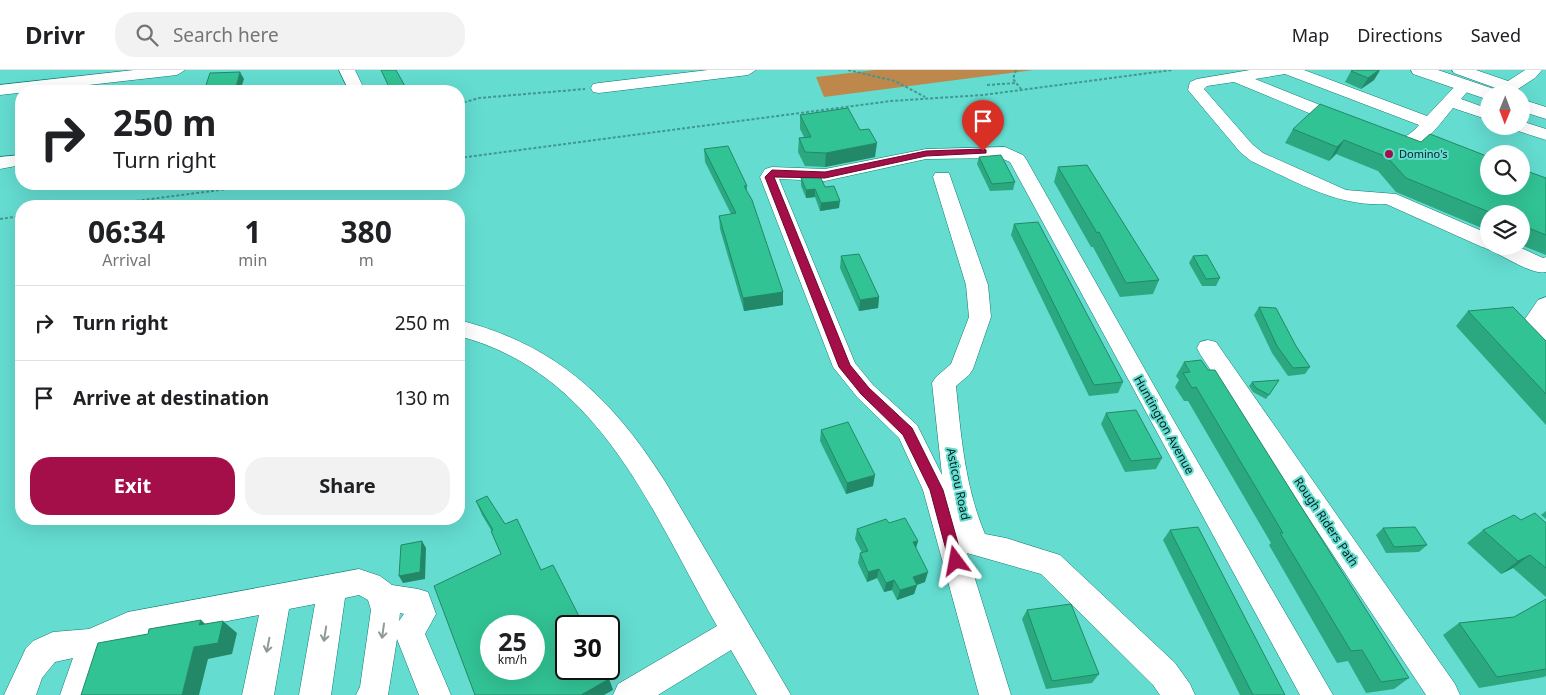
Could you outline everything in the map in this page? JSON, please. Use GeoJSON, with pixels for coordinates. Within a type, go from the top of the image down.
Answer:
{"type":"FeatureCollection","features":[{"type":"Feature","properties":{"kind":"main road"},"geometry":{"type":"LineString","coordinates":[[1420,70],[1494,78]]}},
{"type":"Feature","properties":{"kind":"main road"},"geometry":{"type":"LineString","coordinates":[[1530,108],[1546,113]]}},
{"type":"Feature","properties":{"kind":"street"},"geometry":{"type":"LineString","coordinates":[[44,85],[177,70]]}},
{"type":"Feature","properties":{"kind":"street"},"geometry":{"type":"LineString","coordinates":[[347,70],[354,85]]}},
{"type":"Feature","properties":{"kind":"street"},"geometry":{"type":"LineString","coordinates":[[599,88],[633,77],[748,70]]}},
{"type":"Feature","properties":{"kind":"street"},"geometry":{"type":"LineString","coordinates":[[1282,70],[1202,82],[1196,85],[1196,90],[1246,148],[1257,157],[1342,195],[1369,199],[1389,198],[1480,238]]}},
{"type":"Feature","properties":{"kind":"street"},"geometry":{"type":"LineString","coordinates":[[1289,70],[1430,123]]}},
{"type":"Feature","properties":{"kind":"street"},"geometry":{"type":"LineString","coordinates":[[1234,77],[1403,144],[1416,139],[1450,101],[1494,78]]}},
{"type":"Feature","properties":{"kind":"street"},"geometry":{"type":"LineString","coordinates":[[0,90],[15,88]]}},
{"type":"Feature","properties":{"kind":"street"},"geometry":{"type":"LineString","coordinates":[[1450,101],[1480,112]]}},
{"type":"Feature","properties":{"kind":"street"},"geometry":{"type":"LineString","coordinates":[[1530,129],[1546,135]]}},
{"type":"Feature","properties":{"kind":"street"},"geometry":{"type":"LineString","coordinates":[[1416,139],[1433,146]]}},
{"type":"Feature","properties":{"kind":"street","name":"Huntington Avenue"},"geometry":{"type":"LineString","coordinates":[[995,695],[965,597],[947,524],[936,490],[908,432],[865,391],[845,367],[792,238],[770,176],[772,173],[825,175],[926,154],[983,151],[1012,154],[1058,232],[1165,428],[1317,695]]}},
{"type":"Feature","properties":{"kind":"street"},"geometry":{"type":"LineString","coordinates":[[0,163],[15,161]]}},
{"type":"Feature","properties":{"kind":"street","name":"Asticou Road"},"geometry":{"type":"LineString","coordinates":[[942,177],[977,285],[980,317],[961,369],[944,383],[949,439],[963,518],[976,544],[1006,550],[1050,564],[1164,674],[1179,695]]}},
{"type":"Feature","properties":{"kind":"street"},"geometry":{"type":"LineString","coordinates":[[1518,255],[1542,266],[1546,264]]}},
{"type":"Feature","properties":{"kind":"street"},"geometry":{"type":"LineString","coordinates":[[1546,305],[1539,311],[1536,319],[1546,335]]}},
{"type":"Feature","properties":{"kind":"street"},"geometry":{"type":"LineString","coordinates":[[465,329],[480,332],[515,347],[549,369],[588,401],[624,442],[672,518],[735,631],[775,695]]}},
{"type":"Feature","properties":{"kind":"street","name":"Rough Riders Path"},"geometry":{"type":"LineString","coordinates":[[1208,348],[1444,695]]}},
{"type":"Feature","properties":{"kind":"street"},"geometry":{"type":"LineString","coordinates":[[20,695],[35,659],[58,644],[93,644],[108,634],[128,626],[332,586],[364,584],[378,590],[385,598],[386,610],[375,688],[372,695]]}},
{"type":"Feature","properties":{"kind":"street"},"geometry":{"type":"LineString","coordinates":[[315,695],[332,586]]}},
{"type":"Feature","properties":{"kind":"street"},"geometry":{"type":"LineString","coordinates":[[258,695],[278,597]]}},
{"type":"Feature","properties":{"kind":"street"},"geometry":{"type":"LineString","coordinates":[[385,598],[418,602],[421,614],[410,632],[434,695]]}},
{"type":"Feature","properties":{"kind":"street"},"geometry":{"type":"LineString","coordinates":[[629,695],[735,631]]}},
{"type":"Feature","properties":{"kind":"street"},"geometry":{"type":"LineString","coordinates":[[76,695],[93,644]]}},
{"type":"Feature","properties":{"kind":"path"},"geometry":{"type":"LineString","coordinates":[[848,70],[895,81],[927,98]]}},
{"type":"Feature","properties":{"kind":"path"},"geometry":{"type":"LineString","coordinates":[[1016,70],[1013,79],[1021,89]]}},
{"type":"Feature","properties":{"kind":"path"},"geometry":{"type":"LineString","coordinates":[[465,157],[859,105],[927,98],[983,95],[1172,70]]}},
{"type":"Feature","properties":{"kind":"path"},"geometry":{"type":"LineString","coordinates":[[986,85],[1016,83]]}},
{"type":"Feature","properties":{"kind":"path"},"geometry":{"type":"LineString","coordinates":[[465,103],[488,97],[599,88]]}},
{"type":"Feature","properties":{"kind":"path"},"geometry":{"type":"LineString","coordinates":[[144,200],[220,190]]}},
{"type":"Feature","properties":{"kind":"path"},"geometry":{"type":"LineString","coordinates":[[0,219],[15,217]]}},
{"type":"Feature","properties":{"kind":"shaded area"},"geometry":{"type":"Polygon","coordinates":[[[875,70],[1033,70],[824,97],[816,77],[875,70]]]}},
{"type":"Feature","properties":{"kind":"building"},"geometry":{"type":"Polygon","coordinates":[[[381,70],[396,70],[404,85],[388,85],[381,70]]]}},
{"type":"Feature","properties":{"kind":"building"},"geometry":{"type":"Polygon","coordinates":[[[1379,70],[1368,78],[1351,71],[1379,70]]]}},
{"type":"Feature","properties":{"kind":"building"},"geometry":{"type":"Polygon","coordinates":[[[240,72],[237,85],[206,85],[210,73],[240,72]]]}},
{"type":"Feature","properties":{"kind":"building"},"geometry":{"type":"Polygon","coordinates":[[[1320,104],[1421,142],[1430,134],[1480,153],[1480,195],[1530,195],[1530,172],[1546,178],[1546,235],[1530,229],[1530,205],[1480,205],[1480,208],[1406,178],[1387,157],[1344,140],[1337,147],[1293,129],[1320,104]]]}},
{"type":"Feature","properties":{"kind":"building"},"geometry":{"type":"Polygon","coordinates":[[[848,108],[860,130],[869,129],[877,143],[826,153],[805,152],[799,138],[811,137],[800,115],[848,108]]]}},
{"type":"Feature","properties":{"kind":"building"},"geometry":{"type":"Polygon","coordinates":[[[728,146],[747,186],[744,186],[752,200],[783,292],[743,298],[719,216],[736,213],[704,149],[728,146]]]}},
{"type":"Feature","properties":{"kind":"building"},"geometry":{"type":"Polygon","coordinates":[[[1001,155],[1015,182],[992,184],[979,157],[1001,155]]]}},
{"type":"Feature","properties":{"kind":"building"},"geometry":{"type":"Polygon","coordinates":[[[1087,165],[1159,280],[1126,283],[1099,232],[1097,233],[1058,167],[1087,165]]]}},
{"type":"Feature","properties":{"kind":"building"},"geometry":{"type":"Polygon","coordinates":[[[820,176],[825,187],[834,186],[840,201],[821,203],[815,189],[806,190],[801,178],[820,176]]]}},
{"type":"Feature","properties":{"kind":"building"},"geometry":{"type":"Polygon","coordinates":[[[1038,222],[1123,382],[1094,385],[1014,224],[1038,222]]]}},
{"type":"Feature","properties":{"kind":"building"},"geometry":{"type":"Polygon","coordinates":[[[859,254],[879,297],[860,300],[841,256],[859,254]]]}},
{"type":"Feature","properties":{"kind":"building"},"geometry":{"type":"Polygon","coordinates":[[[1207,255],[1220,278],[1206,279],[1193,256],[1207,255]]]}},
{"type":"Feature","properties":{"kind":"building"},"geometry":{"type":"Polygon","coordinates":[[[1259,307],[1276,308],[1296,346],[1310,367],[1293,368],[1277,346],[1259,307]]]}},
{"type":"Feature","properties":{"kind":"building"},"geometry":{"type":"Polygon","coordinates":[[[1513,307],[1546,341],[1546,394],[1468,311],[1513,307]]]}},
{"type":"Feature","properties":{"kind":"building"},"geometry":{"type":"Polygon","coordinates":[[[1201,360],[1208,370],[1215,370],[1409,678],[1381,682],[1362,650],[1351,651],[1196,387],[1192,388],[1183,373],[1190,372],[1184,362],[1201,360]]]}},
{"type":"Feature","properties":{"kind":"building"},"geometry":{"type":"Polygon","coordinates":[[[1279,380],[1269,395],[1256,388],[1252,382],[1279,380]]]}},
{"type":"Feature","properties":{"kind":"building"},"geometry":{"type":"Polygon","coordinates":[[[1136,410],[1162,458],[1131,461],[1106,413],[1136,410]]]}},
{"type":"Feature","properties":{"kind":"building"},"geometry":{"type":"Polygon","coordinates":[[[848,422],[875,475],[847,483],[821,430],[848,422]]]}},
{"type":"Feature","properties":{"kind":"building"},"geometry":{"type":"Polygon","coordinates":[[[487,496],[505,524],[517,519],[541,570],[553,565],[578,615],[555,615],[555,680],[607,680],[581,695],[475,695],[434,586],[501,554],[491,531],[493,530],[476,501],[487,496]]]}},
{"type":"Feature","properties":{"kind":"building"},"geometry":{"type":"Polygon","coordinates":[[[1535,513],[1546,523],[1546,568],[1530,555],[1518,561],[1483,530],[1514,515],[1521,520],[1535,513]]]}},
{"type":"Feature","properties":{"kind":"building"},"geometry":{"type":"Polygon","coordinates":[[[905,518],[918,541],[913,542],[928,572],[913,577],[917,585],[900,590],[894,580],[886,583],[879,569],[868,572],[860,553],[868,551],[857,529],[886,519],[889,523],[905,518]]]}},
{"type":"Feature","properties":{"kind":"building"},"geometry":{"type":"Polygon","coordinates":[[[1198,527],[1285,695],[1253,695],[1170,530],[1198,527]]]}},
{"type":"Feature","properties":{"kind":"building"},"geometry":{"type":"Polygon","coordinates":[[[1415,527],[1427,545],[1394,547],[1383,528],[1415,527]]]}},
{"type":"Feature","properties":{"kind":"building"},"geometry":{"type":"Polygon","coordinates":[[[422,541],[420,572],[399,576],[401,545],[422,541]]]}},
{"type":"Feature","properties":{"kind":"building"},"geometry":{"type":"Polygon","coordinates":[[[1546,599],[1546,669],[1497,677],[1459,623],[1514,617],[1546,599]]]}},
{"type":"Feature","properties":{"kind":"building"},"geometry":{"type":"Polygon","coordinates":[[[1071,604],[1099,674],[1052,681],[1027,610],[1071,604]]]}},
{"type":"Feature","properties":{"kind":"building"},"geometry":{"type":"Polygon","coordinates":[[[201,620],[199,625],[223,621],[218,643],[194,647],[182,695],[81,695],[98,643],[148,634],[149,629],[201,620]]]}},
{"type":"Feature","properties":{"kind":"place","name":"Domino's"},"geometry":{"type":"Point","coordinates":[1389,154]}},
{"type":"Feature","properties":{"kind":"route"},"geometry":{"type":"LineString","coordinates":[[956,561],[936,490],[908,432],[853,379],[845,367],[827,328],[769,177],[772,173],[825,175],[857,170],[892,160],[926,154],[983,151]]}}]}
